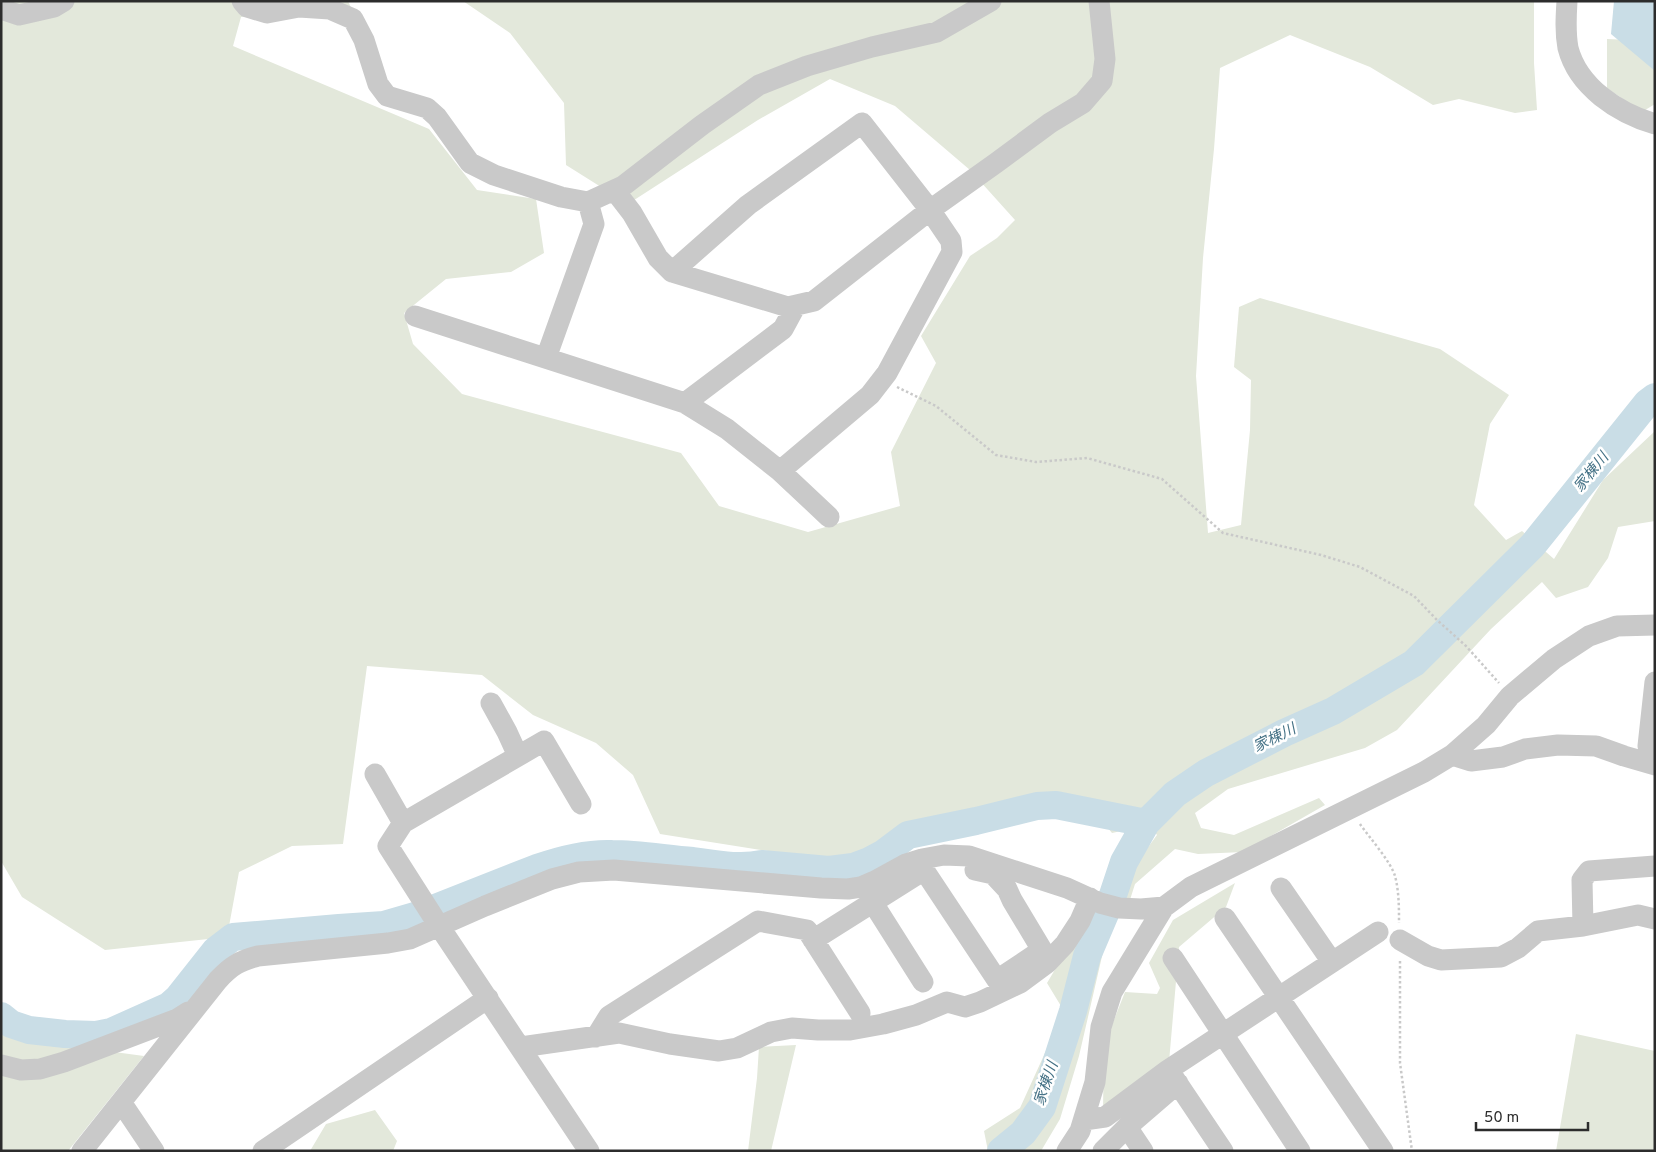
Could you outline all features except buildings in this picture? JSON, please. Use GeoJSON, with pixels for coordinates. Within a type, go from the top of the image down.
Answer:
{"type":"FeatureCollection","features":[{"type":"Feature","properties":{"kind":"street"},"geometry":{"type":"LineString","coordinates":[[1,9],[20,15],[54,7],[64,1]]}},
{"type":"Feature","properties":{"kind":"street"},"geometry":{"type":"LineString","coordinates":[[242,1],[247,7],[267,13],[300,7],[330,9],[352,19],[364,40],[378,84],[388,96],[427,108],[437,117],[470,163],[494,175],[561,197],[588,202],[623,186],[702,125],[759,86],[807,66],[872,47],[937,32],[991,1]]}},
{"type":"Feature","properties":{"kind":"street"},"geometry":{"type":"LineString","coordinates":[[615,191],[632,213],[658,258],[672,272],[788,307],[814,301],[930,210],[1050,123],[1083,103],[1102,81],[1105,59],[1098,1]]}},
{"type":"Feature","properties":{"kind":"street"},"geometry":{"type":"LineString","coordinates":[[1568,1],[1565,26],[1568,48],[1577,69],[1592,88],[1613,106],[1636,119],[1655,124]]}},
{"type":"Feature","properties":{"kind":"street"},"geometry":{"type":"LineString","coordinates":[[672,272],[748,206],[862,123],[930,210],[951,241],[952,252],[887,373],[870,395],[780,471]]}},
{"type":"Feature","properties":{"kind":"street"},"geometry":{"type":"LineString","coordinates":[[546,358],[594,224],[588,202]]}},
{"type":"Feature","properties":{"kind":"street"},"geometry":{"type":"LineString","coordinates":[[685,403],[783,329],[796,305]]}},
{"type":"Feature","properties":{"kind":"street"},"geometry":{"type":"LineString","coordinates":[[415,316],[685,403],[727,428],[780,471],[828,517]]}},
{"type":"Feature","properties":{"kind":"street"},"geometry":{"type":"LineString","coordinates":[[1067,1151],[1080,1131],[1095,1082],[1101,1027],[1112,992],[1164,907],[1191,887],[1424,772],[1452,755],[1486,725],[1510,696],[1554,659],[1589,636],[1617,626],[1655,625]]}},
{"type":"Feature","properties":{"kind":"street"},"geometry":{"type":"LineString","coordinates":[[1655,682],[1648,746],[1655,765]]}},
{"type":"Feature","properties":{"kind":"street"},"geometry":{"type":"LineString","coordinates":[[491,703],[518,756]]}},
{"type":"Feature","properties":{"kind":"street"},"geometry":{"type":"LineString","coordinates":[[581,804],[544,741],[403,823],[388,846],[589,1151]]}},
{"type":"Feature","properties":{"kind":"street"},"geometry":{"type":"LineString","coordinates":[[1452,755],[1471,761],[1503,757],[1525,749],[1558,745],[1596,746],[1655,765]]}},
{"type":"Feature","properties":{"kind":"street"},"geometry":{"type":"LineString","coordinates":[[375,774],[403,823]]}},
{"type":"Feature","properties":{"kind":"street"},"geometry":{"type":"LineString","coordinates":[[82,1151],[195,1008],[229,969],[242,960],[258,956],[388,943],[410,939],[532,886],[579,872],[614,870],[848,889],[861,887],[906,864],[922,859],[944,855],[969,856],[1067,888],[1103,903],[1141,909],[1164,907]]}},
{"type":"Feature","properties":{"kind":"street"},"geometry":{"type":"LineString","coordinates":[[813,940],[924,870],[959,866],[993,874],[1007,889],[1042,950],[997,980],[924,870]]}},
{"type":"Feature","properties":{"kind":"street"},"geometry":{"type":"LineString","coordinates":[[1583,926],[1582,880],[1589,871],[1655,866]]}},
{"type":"Feature","properties":{"kind":"street"},"geometry":{"type":"LineString","coordinates":[[1282,888],[1332,962]]}},
{"type":"Feature","properties":{"kind":"street"},"geometry":{"type":"LineString","coordinates":[[873,903],[923,982]]}},
{"type":"Feature","properties":{"kind":"street"},"geometry":{"type":"LineString","coordinates":[[521,1047],[619,1033],[670,1044],[719,1051],[737,1048],[771,1032],[792,1028],[850,1030],[916,1015],[947,1002],[965,1007],[1020,983],[1047,963],[1065,944],[1080,921],[1103,903]]}},
{"type":"Feature","properties":{"kind":"street"},"geometry":{"type":"LineString","coordinates":[[1400,940],[1428,956],[1441,960],[1501,957],[1518,948],[1538,931],[1583,926],[1638,915],[1655,919]]}},
{"type":"Feature","properties":{"kind":"street"},"geometry":{"type":"LineString","coordinates":[[1225,918],[1383,1151]]}},
{"type":"Feature","properties":{"kind":"street"},"geometry":{"type":"LineString","coordinates":[[596,1037],[609,1016],[758,921],[807,930],[860,1014]]}},
{"type":"Feature","properties":{"kind":"street"},"geometry":{"type":"LineString","coordinates":[[1103,1151],[1173,1077],[1222,1034],[1378,932]]}},
{"type":"Feature","properties":{"kind":"street"},"geometry":{"type":"LineString","coordinates":[[1173,958],[1300,1151]]}},
{"type":"Feature","properties":{"kind":"street"},"geometry":{"type":"LineString","coordinates":[[262,1151],[488,998]]}},
{"type":"Feature","properties":{"kind":"street"},"geometry":{"type":"LineString","coordinates":[[1,1065],[21,1070],[40,1069],[64,1062],[178,1019],[195,1008]]}},
{"type":"Feature","properties":{"kind":"street"},"geometry":{"type":"LineString","coordinates":[[1084,1120],[1105,1117],[1173,1077]]}},
{"type":"Feature","properties":{"kind":"street"},"geometry":{"type":"LineString","coordinates":[[1173,1077],[1223,1151]]}},
{"type":"Feature","properties":{"kind":"street"},"geometry":{"type":"LineString","coordinates":[[117,1106],[154,1151]]}},
{"type":"Feature","properties":{"kind":"street"},"geometry":{"type":"LineString","coordinates":[[1127,1126],[1143,1151]]}},
{"type":"Feature","properties":{"kind":"path"},"geometry":{"type":"LineString","coordinates":[[896,387],[936,406],[996,455],[1036,462],[1087,458],[1162,479],[1222,533],[1321,554],[1360,567],[1414,596],[1466,646],[1510,696]]}},
{"type":"Feature","properties":{"kind":"path"},"geometry":{"type":"LineString","coordinates":[[1348,808],[1378,848],[1395,875],[1399,899],[1400,1063],[1412,1151]]}},
{"type":"Feature","properties":{"kind":"shaded area"},"geometry":{"type":"Polygon","coordinates":[[[1,1],[348,1],[352,10],[241,17],[233,46],[429,129],[477,190],[536,199],[544,253],[511,272],[446,279],[404,313],[413,344],[462,394],[681,453],[719,506],[808,532],[900,506],[891,452],[936,363],[921,336],[970,256],[997,238],[1015,220],[970,170],[895,106],[830,79],[758,120],[628,204],[566,165],[564,103],[510,33],[463,1],[1534,1],[1534,63],[1537,110],[1515,113],[1459,99],[1433,105],[1370,67],[1290,35],[1220,68],[1203,258],[1196,376],[1208,533],[1241,525],[1250,430],[1251,380],[1234,367],[1239,307],[1260,298],[1440,349],[1509,395],[1490,424],[1474,505],[1506,540],[1522,531],[1554,559],[1603,480],[1655,431],[1655,521],[1618,527],[1608,558],[1588,587],[1556,598],[1542,582],[1491,629],[1397,730],[1365,748],[1228,789],[1195,813],[1201,828],[1234,835],[1319,798],[1325,805],[1243,852],[1198,854],[1175,849],[1135,884],[1129,903],[1124,891],[1143,854],[1157,835],[1149,825],[1112,833],[1085,800],[1059,800],[1037,803],[956,826],[844,863],[660,834],[633,775],[596,743],[533,715],[482,675],[367,666],[343,844],[292,846],[239,872],[227,937],[105,950],[22,897],[1,861],[1,1]]]}},
{"type":"Feature","properties":{"kind":"shaded area"},"geometry":{"type":"Polygon","coordinates":[[[1607,39],[1629,40],[1655,61],[1655,104],[1642,112],[1607,88],[1607,39]]]}},
{"type":"Feature","properties":{"kind":"shaded area"},"geometry":{"type":"Polygon","coordinates":[[[1235,883],[1226,907],[1179,947],[1169,1062],[1103,1110],[1104,1045],[1125,992],[1157,994],[1160,988],[1149,963],[1173,920],[1235,883]]]}},
{"type":"Feature","properties":{"kind":"shaded area"},"geometry":{"type":"Polygon","coordinates":[[[1087,916],[1109,926],[1079,1056],[1060,1119],[1041,1151],[988,1151],[984,1131],[1020,1108],[1064,1011],[1047,983],[1087,916]]]}},
{"type":"Feature","properties":{"kind":"shaded area"},"geometry":{"type":"Polygon","coordinates":[[[1,1014],[40,1042],[144,1056],[68,1151],[1,1151],[1,1014]]]}},
{"type":"Feature","properties":{"kind":"shaded area"},"geometry":{"type":"Polygon","coordinates":[[[1576,1034],[1655,1051],[1655,1151],[1556,1151],[1576,1034]]]}},
{"type":"Feature","properties":{"kind":"shaded area"},"geometry":{"type":"Polygon","coordinates":[[[796,1045],[771,1151],[748,1151],[759,1047],[796,1045]]]}},
{"type":"Feature","properties":{"kind":"shaded area"},"geometry":{"type":"Polygon","coordinates":[[[375,1110],[397,1141],[393,1151],[310,1151],[326,1124],[375,1110]]]}},
{"type":"Feature","properties":{"kind":"water"},"geometry":{"type":"Polygon","coordinates":[[[1614,1],[1651,1],[1655,3],[1655,71],[1611,34],[1614,1]]]}},
{"type":"Feature","properties":{"kind":"waterway","name":"家棟川"},"geometry":{"type":"LineString","coordinates":[[1001,1151],[1023,1133],[1042,1107],[1073,1011],[1087,956],[1113,895],[1124,862],[1146,823],[1175,794],[1206,773],[1284,733],[1333,711],[1414,663],[1533,545],[1647,403],[1655,397]]}},
{"type":"Feature","properties":{"kind":"waterway"},"geometry":{"type":"LineString","coordinates":[[1,1016],[11,1024],[29,1030],[96,1035],[111,1032],[169,1006],[178,998],[216,950],[233,937],[384,925],[415,916],[537,868],[583,856],[622,854],[728,866],[762,864],[829,870],[853,867],[869,861],[884,853],[908,835],[1037,806],[1056,805],[1146,823]]}}]}
